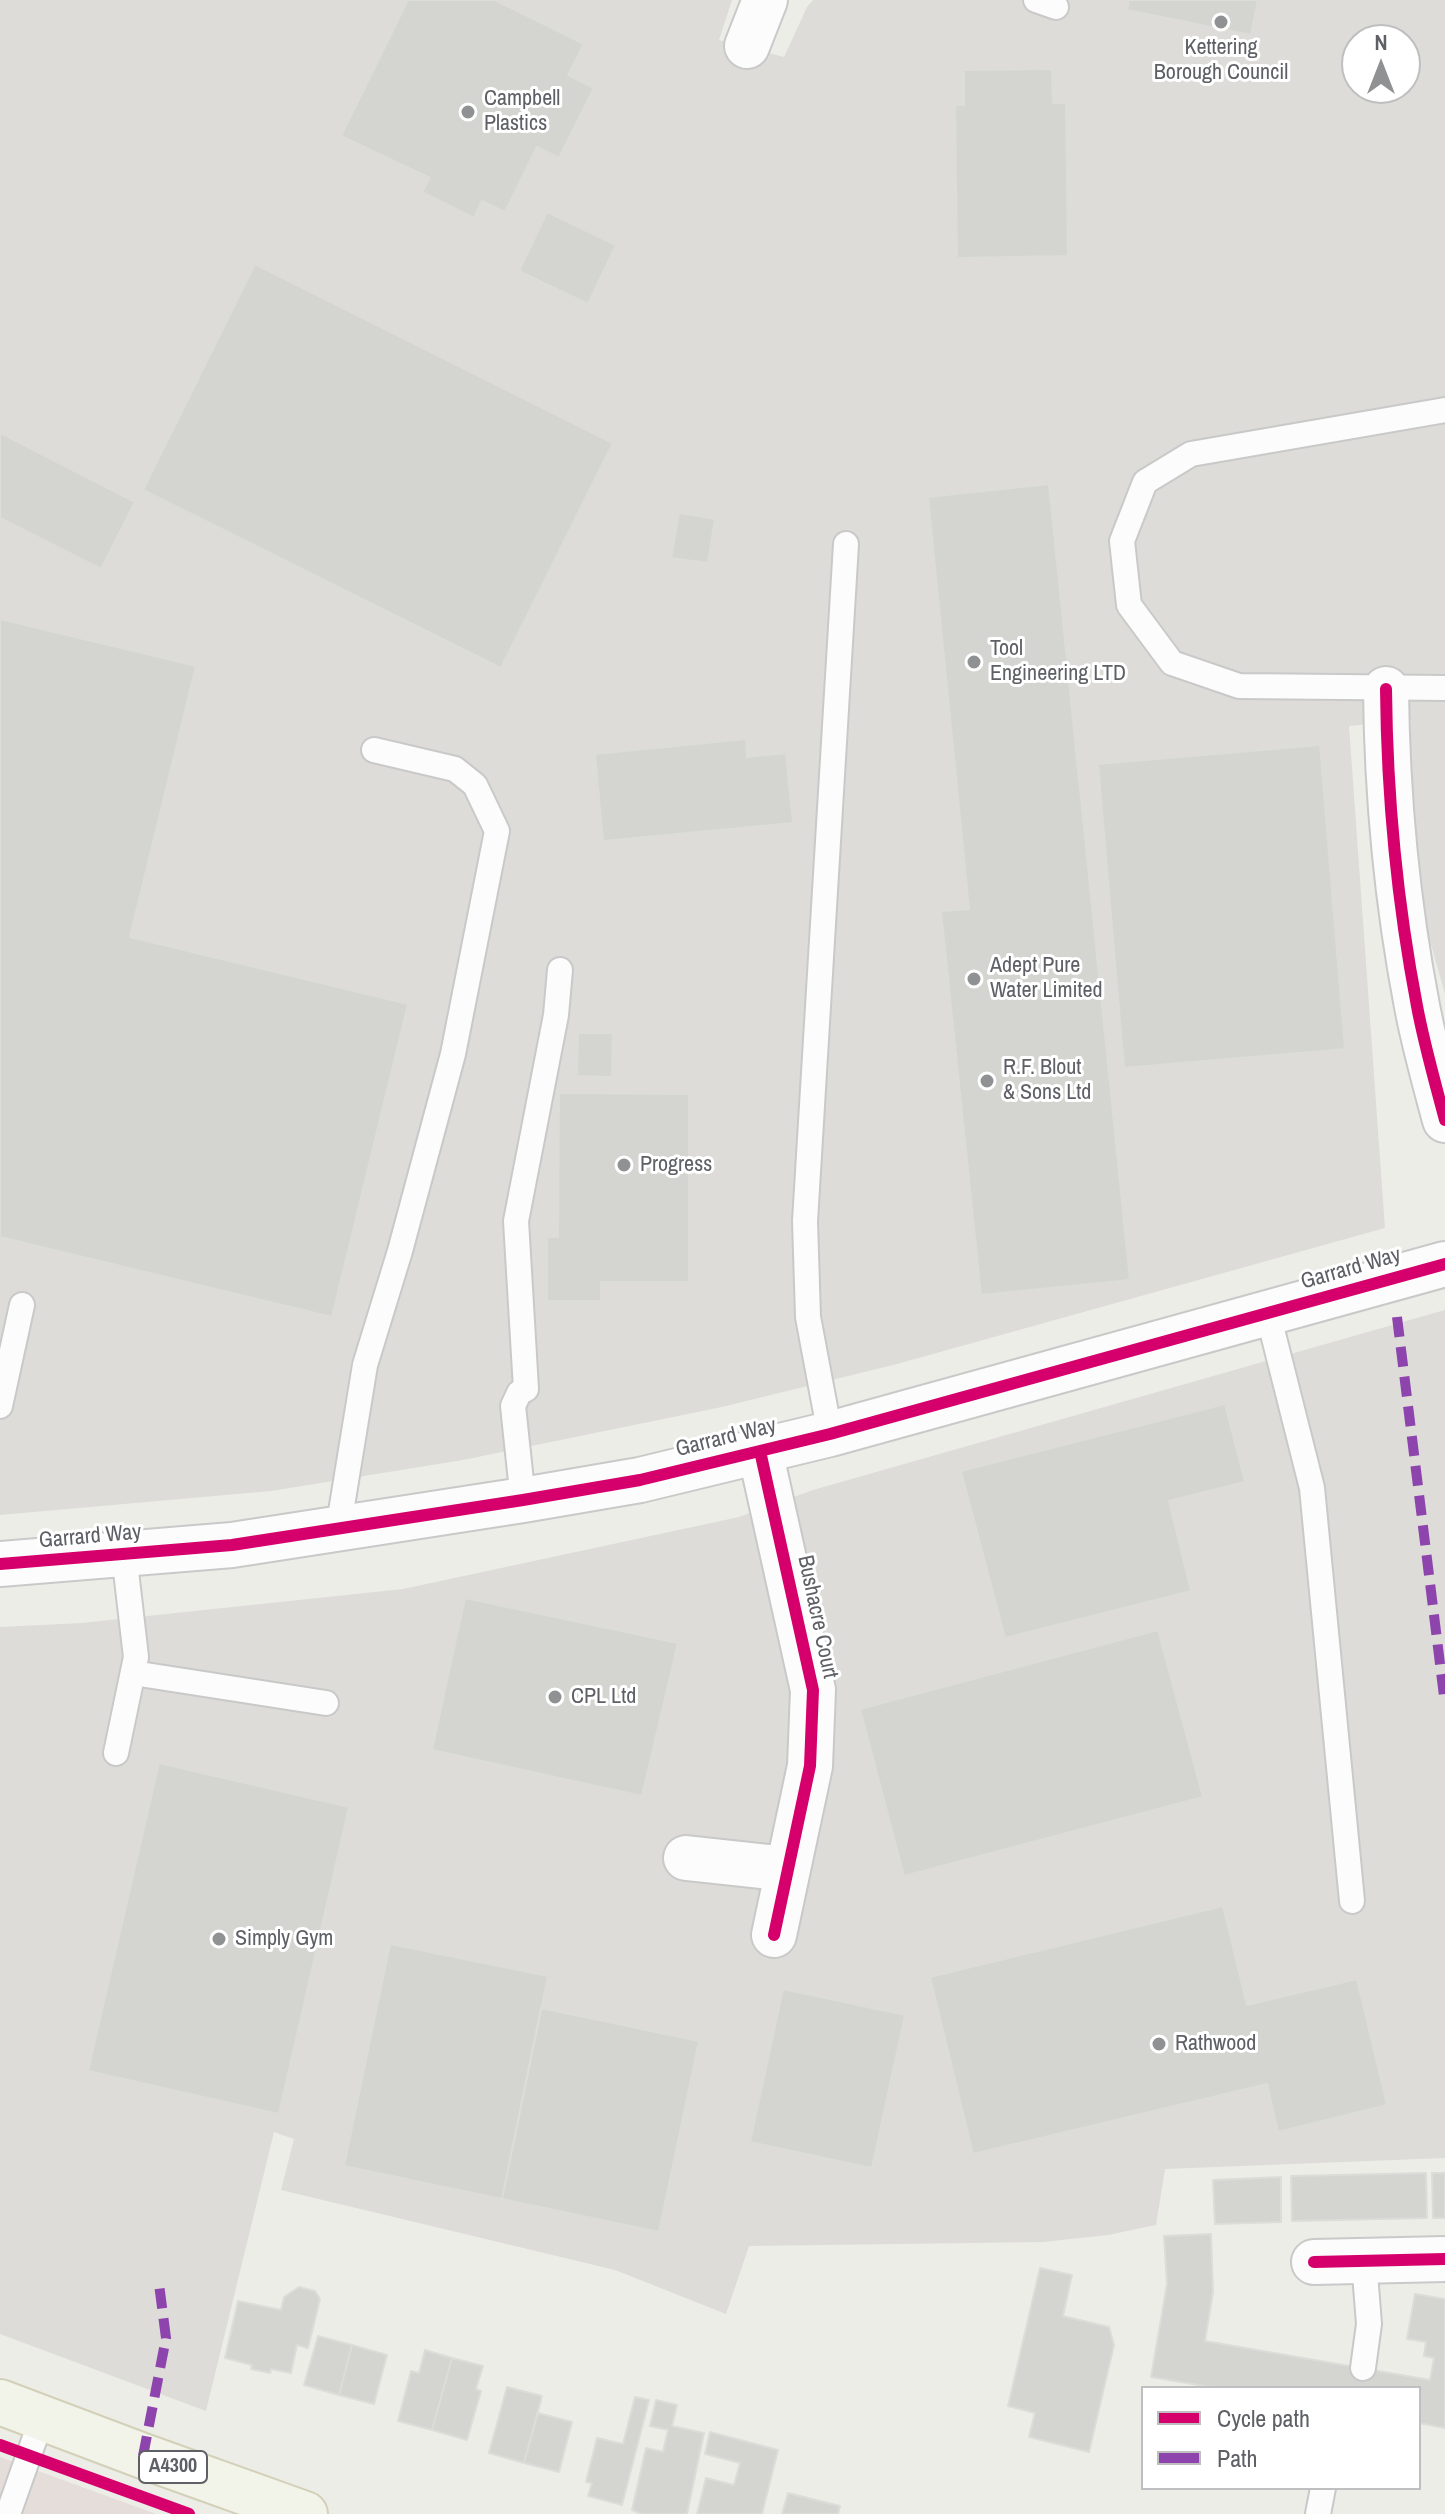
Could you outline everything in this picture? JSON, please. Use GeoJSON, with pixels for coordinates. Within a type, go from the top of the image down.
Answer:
{"type":"FeatureCollection","features":[{"type":"Feature","properties":{"kind":"main road","name":"A4300"},"geometry":{"type":"LineString","coordinates":[[0,2402],[305,2514]]}},
{"type":"Feature","properties":{"kind":"street"},"geometry":{"type":"LineString","coordinates":[[747,46],[765,0]]}},
{"type":"Feature","properties":{"kind":"street"},"geometry":{"type":"LineString","coordinates":[[1386,689],[1392,828],[1406,940],[1417,1009],[1437,1056],[1445,1120]]}},
{"type":"Feature","properties":{"kind":"street","name":"Garrard Way"},"geometry":{"type":"LineString","coordinates":[[0,1564],[232,1545],[640,1480],[830,1434],[1445,1264]]}},
{"type":"Feature","properties":{"kind":"street","name":"Bushacre Court"},"geometry":{"type":"LineString","coordinates":[[760,1451],[813,1690],[810,1766],[774,1935]]}},
{"type":"Feature","properties":{"kind":"street"},"geometry":{"type":"LineString","coordinates":[[686,1858],[788,1869]]}},
{"type":"Feature","properties":{"kind":"street"},"geometry":{"type":"LineString","coordinates":[[1314,2262],[1445,2259]]}},
{"type":"Feature","properties":{"kind":"lane"},"geometry":{"type":"LineString","coordinates":[[1445,410],[1191,454],[1145,482],[1122,541],[1129,605],[1172,663],[1239,686],[1445,688]]}},
{"type":"Feature","properties":{"kind":"lane"},"geometry":{"type":"LineString","coordinates":[[830,1434],[808,1317],[805,1221],[846,544]]}},
{"type":"Feature","properties":{"kind":"lane"},"geometry":{"type":"LineString","coordinates":[[338,1530],[365,1365],[400,1251],[453,1054],[497,831],[475,785],[455,769],[374,750]]}},
{"type":"Feature","properties":{"kind":"lane"},"geometry":{"type":"LineString","coordinates":[[523,1500],[513,1406],[519,1393],[526,1389],[516,1221],[556,1015],[560,970]]}},
{"type":"Feature","properties":{"kind":"lane"},"geometry":{"type":"LineString","coordinates":[[0,1406],[22,1305]]}},
{"type":"Feature","properties":{"kind":"lane"},"geometry":{"type":"LineString","coordinates":[[1268,1314],[1312,1488],[1352,1901]]}},
{"type":"Feature","properties":{"kind":"lane"},"geometry":{"type":"LineString","coordinates":[[116,1753],[136,1657],[124,1554]]}},
{"type":"Feature","properties":{"kind":"lane"},"geometry":{"type":"LineString","coordinates":[[133,1673],[326,1703]]}},
{"type":"Feature","properties":{"kind":"lane"},"geometry":{"type":"LineString","coordinates":[[1363,2368],[1369,2324],[1364,2261]]}},
{"type":"Feature","properties":{"kind":"lane"},"geometry":{"type":"LineString","coordinates":[[8,2514],[42,2418]]}},
{"type":"Feature","properties":{"kind":"lane"},"geometry":{"type":"LineString","coordinates":[[1318,2514],[1323,2490]]}},
{"type":"Feature","properties":{"kind":"shaded area"},"geometry":{"type":"Polygon","coordinates":[[[0,0],[732,0],[719,40],[784,57],[813,0],[1445,0],[1445,994],[1421,909],[1410,816],[1411,720],[1349,726],[1385,1228],[897,1364],[722,1407],[463,1460],[271,1491],[0,1515],[0,0]]]}},
{"type":"Feature","properties":{"kind":"shaded area"},"geometry":{"type":"Polygon","coordinates":[[[1445,1310],[1445,2158],[1165,2169],[1156,2225],[1108,2235],[1043,2242],[749,2246],[726,2314],[615,2270],[281,2190],[294,2139],[274,2132],[206,2411],[0,2334],[0,1627],[81,1623],[403,1589],[739,1517],[813,1490],[1445,1310]]]}},
{"type":"Feature","properties":{"kind":"shaded area"},"geometry":{"type":"Polygon","coordinates":[[[0,2457],[156,2514],[0,2514],[0,2457]]]}},
{"type":"Feature","properties":{"kind":"building","name":"Campbell Plastics"},"geometry":{"type":"Polygon","coordinates":[[[408,0],[495,0],[584,44],[568,75],[594,88],[559,158],[537,147],[505,212],[482,201],[474,218],[422,192],[430,178],[341,136],[408,0]]]}},
{"type":"Feature","properties":{"kind":"building","name":"Kettering Borough Council"},"geometry":{"type":"Polygon","coordinates":[[[1129,0],[1258,0],[1251,35],[1127,10],[1129,0]]]}},
{"type":"Feature","properties":{"kind":"building"},"geometry":{"type":"Polygon","coordinates":[[[1052,69],[1053,103],[1066,103],[1068,256],[957,258],[955,105],[964,105],[964,70],[1052,69]]]}},
{"type":"Feature","properties":{"kind":"building"},"geometry":{"type":"Polygon","coordinates":[[[547,212],[616,245],[588,304],[519,271],[547,212]]]}},
{"type":"Feature","properties":{"kind":"building"},"geometry":{"type":"Polygon","coordinates":[[[255,264],[613,443],[501,668],[143,490],[255,264]]]}},
{"type":"Feature","properties":{"kind":"building"},"geometry":{"type":"Polygon","coordinates":[[[0,433],[135,502],[101,569],[0,518],[0,433]]]}},
{"type":"Feature","properties":{"kind":"building"},"geometry":{"type":"Polygon","coordinates":[[[1049,484],[1130,1280],[981,1295],[941,911],[969,909],[928,497],[1049,484]]]}},
{"type":"Feature","properties":{"kind":"building"},"geometry":{"type":"Polygon","coordinates":[[[679,513],[715,519],[708,563],[671,558],[679,513]]]}},
{"type":"Feature","properties":{"kind":"building"},"geometry":{"type":"Polygon","coordinates":[[[0,619],[196,666],[130,937],[408,1004],[332,1317],[0,1237],[0,619]]]}},
{"type":"Feature","properties":{"kind":"building"},"geometry":{"type":"Polygon","coordinates":[[[746,739],[747,757],[786,753],[793,823],[603,841],[595,754],[746,739]]]}},
{"type":"Feature","properties":{"kind":"building"},"geometry":{"type":"Polygon","coordinates":[[[1320,745],[1345,1049],[1124,1068],[1098,764],[1320,745]]]}},
{"type":"Feature","properties":{"kind":"building"},"geometry":{"type":"Polygon","coordinates":[[[578,1033],[613,1033],[612,1077],[577,1076],[578,1033]]]}},
{"type":"Feature","properties":{"kind":"building","name":"Progress"},"geometry":{"type":"Polygon","coordinates":[[[559,1093],[689,1094],[689,1282],[601,1282],[601,1301],[547,1301],[547,1237],[558,1237],[559,1093]]]}},
{"type":"Feature","properties":{"kind":"building"},"geometry":{"type":"Polygon","coordinates":[[[1225,1404],[1245,1482],[1169,1501],[1191,1591],[1005,1638],[961,1471],[1225,1404]]]}},
{"type":"Feature","properties":{"kind":"building","name":"CPL Ltd"},"geometry":{"type":"Polygon","coordinates":[[[465,1598],[678,1643],[642,1796],[432,1750],[465,1598]]]}},
{"type":"Feature","properties":{"kind":"building"},"geometry":{"type":"Polygon","coordinates":[[[1158,1630],[1203,1797],[904,1876],[860,1709],[1158,1630]]]}},
{"type":"Feature","properties":{"kind":"building","name":"Simply Gym"},"geometry":{"type":"Polygon","coordinates":[[[159,1763],[349,1807],[279,2114],[88,2071],[159,1763]]]}},
{"type":"Feature","properties":{"kind":"building","name":"Rathwood"},"geometry":{"type":"Polygon","coordinates":[[[1223,1906],[1247,2005],[1357,1979],[1387,2105],[1278,2132],[1267,2084],[973,2154],[930,1977],[1223,1906]]]}},
{"type":"Feature","properties":{"kind":"building"},"geometry":{"type":"Polygon","coordinates":[[[390,1944],[548,1976],[502,2199],[344,2166],[390,1944]]]}},
{"type":"Feature","properties":{"kind":"building"},"geometry":{"type":"Polygon","coordinates":[[[783,1989],[905,2015],[872,2168],[750,2142],[783,1989]]]}},
{"type":"Feature","properties":{"kind":"building"},"geometry":{"type":"Polygon","coordinates":[[[541,2008],[699,2041],[659,2232],[502,2199],[541,2008]]]}},
{"type":"Feature","properties":{"kind":"building"},"geometry":{"type":"Polygon","coordinates":[[[1426,2173],[1427,2218],[1292,2221],[1291,2176],[1426,2173]]]}},
{"type":"Feature","properties":{"kind":"building"},"geometry":{"type":"Polygon","coordinates":[[[1432,2173],[1445,2173],[1445,2218],[1433,2218],[1432,2173]]]}},
{"type":"Feature","properties":{"kind":"building"},"geometry":{"type":"Polygon","coordinates":[[[1281,2177],[1281,2222],[1215,2224],[1213,2180],[1281,2177]]]}},
{"type":"Feature","properties":{"kind":"building"},"geometry":{"type":"Polygon","coordinates":[[[1211,2234],[1213,2292],[1205,2341],[1430,2380],[1434,2358],[1424,2356],[1426,2342],[1407,2339],[1415,2294],[1445,2299],[1445,2428],[1421,2423],[1421,2386],[1204,2386],[1151,2377],[1167,2284],[1164,2236],[1211,2234]]]}},
{"type":"Feature","properties":{"kind":"building"},"geometry":{"type":"Polygon","coordinates":[[[1040,2268],[1072,2275],[1063,2316],[1109,2327],[1114,2345],[1089,2452],[1029,2437],[1035,2413],[1008,2406],[1040,2268]]]}},
{"type":"Feature","properties":{"kind":"building"},"geometry":{"type":"Polygon","coordinates":[[[299,2287],[315,2291],[320,2299],[308,2348],[297,2345],[291,2373],[251,2369],[252,2365],[225,2358],[238,2301],[281,2310],[284,2297],[299,2287]]]}},
{"type":"Feature","properties":{"kind":"building"},"geometry":{"type":"Polygon","coordinates":[[[318,2336],[352,2345],[339,2395],[304,2385],[318,2336]]]}},
{"type":"Feature","properties":{"kind":"building"},"geometry":{"type":"Polygon","coordinates":[[[352,2345],[387,2355],[374,2404],[339,2395],[352,2345]]]}},
{"type":"Feature","properties":{"kind":"building"},"geometry":{"type":"Polygon","coordinates":[[[425,2350],[452,2358],[432,2430],[398,2421],[411,2371],[419,2373],[425,2350]]]}},
{"type":"Feature","properties":{"kind":"building"},"geometry":{"type":"Polygon","coordinates":[[[452,2358],[483,2366],[476,2389],[481,2391],[467,2440],[432,2430],[452,2358]]]}},
{"type":"Feature","properties":{"kind":"building"},"geometry":{"type":"Polygon","coordinates":[[[507,2387],[542,2396],[524,2463],[489,2453],[507,2387]]]}},
{"type":"Feature","properties":{"kind":"building"},"geometry":{"type":"Polygon","coordinates":[[[635,2397],[649,2400],[622,2505],[588,2496],[592,2483],[586,2482],[597,2438],[623,2444],[635,2397]]]}},
{"type":"Feature","properties":{"kind":"building"},"geometry":{"type":"Polygon","coordinates":[[[656,2400],[677,2405],[672,2426],[704,2433],[687,2514],[642,2514],[632,2510],[646,2448],[663,2452],[668,2430],[650,2426],[656,2400]]]}},
{"type":"Feature","properties":{"kind":"building"},"geometry":{"type":"Polygon","coordinates":[[[538,2413],[572,2422],[559,2472],[524,2463],[538,2413]]]}},
{"type":"Feature","properties":{"kind":"building"},"geometry":{"type":"Polygon","coordinates":[[[710,2432],[778,2450],[762,2514],[697,2514],[706,2478],[734,2485],[740,2463],[705,2454],[710,2432]]]}},
{"type":"Feature","properties":{"kind":"building"},"geometry":{"type":"Polygon","coordinates":[[[788,2493],[840,2506],[838,2514],[782,2514],[788,2493]]]}},
{"type":"Feature","properties":{"kind":"marked path"},"geometry":{"type":"LineString","coordinates":[[1397,1317],[1445,1704]]}},
{"type":"Feature","properties":{"kind":"marked path"},"geometry":{"type":"LineString","coordinates":[[143,2456],[166,2338],[159,2284]]}},
{"type":"Feature","properties":{"kind":"cycle path"},"geometry":{"type":"LineString","coordinates":[[1386,689],[1388,769],[1404,928],[1420,1020],[1445,1120]]}},
{"type":"Feature","properties":{"kind":"cycle path"},"geometry":{"type":"LineString","coordinates":[[0,1564],[232,1545],[640,1480],[830,1434],[1445,1264]]}},
{"type":"Feature","properties":{"kind":"cycle path"},"geometry":{"type":"LineString","coordinates":[[760,1451],[813,1690],[810,1766],[774,1935]]}},
{"type":"Feature","properties":{"kind":"cycle path"},"geometry":{"type":"LineString","coordinates":[[1314,2262],[1445,2259]]}},
{"type":"Feature","properties":{"kind":"cycle path"},"geometry":{"type":"LineString","coordinates":[[0,2445],[189,2514]]}},
{"type":"Feature","properties":{"kind":"place","name":"Kettering Borough Council"},"geometry":{"type":"Point","coordinates":[1221,22]}},
{"type":"Feature","properties":{"kind":"place","name":"Campbell Plastics"},"geometry":{"type":"Point","coordinates":[468,112]}},
{"type":"Feature","properties":{"kind":"place","name":"Tool Engineering LTD"},"geometry":{"type":"Point","coordinates":[974,662]}},
{"type":"Feature","properties":{"kind":"place","name":"Adept Pure Water Limited"},"geometry":{"type":"Point","coordinates":[974,979]}},
{"type":"Feature","properties":{"kind":"place","name":"R.F. Blout & Sons Ltd"},"geometry":{"type":"Point","coordinates":[987,1081]}},
{"type":"Feature","properties":{"kind":"place","name":"Progress"},"geometry":{"type":"Point","coordinates":[624,1165]}},
{"type":"Feature","properties":{"kind":"place","name":"CPL Ltd"},"geometry":{"type":"Point","coordinates":[555,1697]}},
{"type":"Feature","properties":{"kind":"place","name":"Simply Gym"},"geometry":{"type":"Point","coordinates":[219,1939]}},
{"type":"Feature","properties":{"kind":"place","name":"Rathwood"},"geometry":{"type":"Point","coordinates":[1159,2044]}}]}
